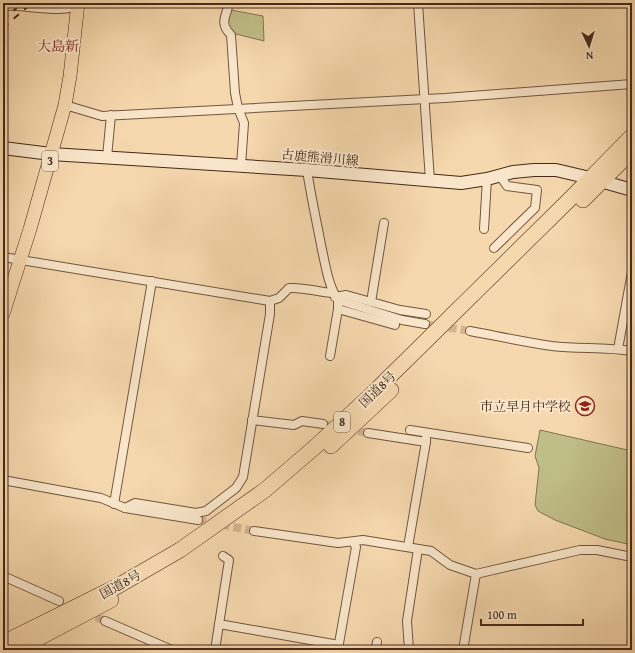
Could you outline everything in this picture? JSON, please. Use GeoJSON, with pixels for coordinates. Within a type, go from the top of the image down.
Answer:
{"type":"FeatureCollection","features":[{"type":"Feature","properties":{"kind":"highway","name":"国道8号"},"geometry":{"type":"LineString","coordinates":[[16,650],[131,589],[188,556],[224,532],[278,492],[367,414],[596,179],[632,136]]}},
{"type":"Feature","properties":{"kind":"highway","name":"国道8号"},"geometry":{"type":"LineString","coordinates":[[3,643],[116,587],[180,550],[265,490],[315,448],[373,393],[564,205],[632,152]]}},
{"type":"Feature","properties":{"kind":"main road","name":"3"},"geometry":{"type":"LineString","coordinates":[[3,314],[30,229],[65,105],[80,4]]}},
{"type":"Feature","properties":{"kind":"main road","name":"古鹿熊滑川線"},"geometry":{"type":"LineString","coordinates":[[3,148],[52,154],[307,170],[461,183],[487,179],[513,172],[556,170],[596,179],[616,187],[632,190]]}},
{"type":"Feature","properties":{"kind":"street"},"geometry":{"type":"LineString","coordinates":[[229,3],[223,24],[230,34],[235,93],[238,108],[244,123],[241,166]]}},
{"type":"Feature","properties":{"kind":"street"},"geometry":{"type":"LineString","coordinates":[[418,3],[430,181]]}},
{"type":"Feature","properties":{"kind":"street"},"geometry":{"type":"LineString","coordinates":[[3,6],[66,8],[80,4]]}},
{"type":"Feature","properties":{"kind":"street"},"geometry":{"type":"LineString","coordinates":[[65,105],[102,116],[523,93],[632,84]]}},
{"type":"Feature","properties":{"kind":"street"},"geometry":{"type":"LineString","coordinates":[[107,157],[111,115]]}},
{"type":"Feature","properties":{"kind":"street"},"geometry":{"type":"LineString","coordinates":[[307,170],[328,279],[336,300],[330,356]]}},
{"type":"Feature","properties":{"kind":"street"},"geometry":{"type":"LineString","coordinates":[[494,248],[535,208],[537,190],[507,186],[500,176]]}},
{"type":"Feature","properties":{"kind":"street"},"geometry":{"type":"LineString","coordinates":[[484,230],[487,179]]}},
{"type":"Feature","properties":{"kind":"street"},"geometry":{"type":"LineString","coordinates":[[371,302],[384,223]]}},
{"type":"Feature","properties":{"kind":"street"},"geometry":{"type":"LineString","coordinates":[[3,257],[270,301],[279,298],[290,288],[301,287],[321,292],[395,326]]}},
{"type":"Feature","properties":{"kind":"street"},"geometry":{"type":"LineString","coordinates":[[618,349],[632,272]]}},
{"type":"Feature","properties":{"kind":"street"},"geometry":{"type":"LineString","coordinates":[[114,504],[152,281]]}},
{"type":"Feature","properties":{"kind":"street"},"geometry":{"type":"LineString","coordinates":[[336,300],[346,295],[400,310],[426,314]]}},
{"type":"Feature","properties":{"kind":"street"},"geometry":{"type":"LineString","coordinates":[[336,300],[402,320],[425,324]]}},
{"type":"Feature","properties":{"kind":"street"},"geometry":{"type":"LineString","coordinates":[[125,508],[135,502],[196,513],[206,511],[236,488],[243,477],[270,314],[270,301]]}},
{"type":"Feature","properties":{"kind":"street"},"geometry":{"type":"LineString","coordinates":[[470,331],[551,346],[632,351]]}},
{"type":"Feature","properties":{"kind":"street"},"geometry":{"type":"LineString","coordinates":[[252,420],[294,426],[302,421],[323,424]]}},
{"type":"Feature","properties":{"kind":"street"},"geometry":{"type":"LineString","coordinates":[[410,430],[528,448]]}},
{"type":"Feature","properties":{"kind":"street"},"geometry":{"type":"LineString","coordinates":[[368,433],[426,442]]}},
{"type":"Feature","properties":{"kind":"street"},"geometry":{"type":"LineString","coordinates":[[408,547],[427,433]]}},
{"type":"Feature","properties":{"kind":"street"},"geometry":{"type":"LineString","coordinates":[[3,480],[101,498],[125,508],[198,520]]}},
{"type":"Feature","properties":{"kind":"street"},"geometry":{"type":"LineString","coordinates":[[254,531],[338,543],[362,540],[431,551],[450,565],[476,574],[580,550],[597,550],[632,557]]}},
{"type":"Feature","properties":{"kind":"street"},"geometry":{"type":"LineString","coordinates":[[219,624],[338,647],[356,547],[353,542]]}},
{"type":"Feature","properties":{"kind":"street"},"geometry":{"type":"LineString","coordinates":[[409,650],[407,621],[418,549]]}},
{"type":"Feature","properties":{"kind":"street"},"geometry":{"type":"LineString","coordinates":[[215,650],[229,560],[223,556]]}},
{"type":"Feature","properties":{"kind":"street"},"geometry":{"type":"LineString","coordinates":[[463,650],[476,574]]}},
{"type":"Feature","properties":{"kind":"street"},"geometry":{"type":"LineString","coordinates":[[3,576],[59,601]]}},
{"type":"Feature","properties":{"kind":"street"},"geometry":{"type":"LineString","coordinates":[[105,621],[172,650]]}},
{"type":"Feature","properties":{"kind":"shaded area"},"geometry":{"type":"Polygon","coordinates":[[[231,10],[263,16],[264,41],[232,33],[227,29],[227,21],[231,10]]]}},
{"type":"Feature","properties":{"kind":"shaded area"},"geometry":{"type":"Polygon","coordinates":[[[540,430],[632,451],[632,545],[605,539],[555,520],[538,511],[535,505],[539,468],[535,456],[540,430]]]}},
{"type":"Feature","properties":{"kind":"tunnel"},"geometry":{"type":"LineString","coordinates":[[425,324],[470,331]]}},
{"type":"Feature","properties":{"kind":"tunnel"},"geometry":{"type":"LineString","coordinates":[[323,424],[368,433]]}},
{"type":"Feature","properties":{"kind":"tunnel"},"geometry":{"type":"LineString","coordinates":[[198,520],[254,531]]}},
{"type":"Feature","properties":{"kind":"tunnel"},"geometry":{"type":"LineString","coordinates":[[85,612],[105,621]]}},
{"type":"Feature","properties":{"kind":"railway"},"geometry":{"type":"LineString","coordinates":[[3,20],[22,3]]}},
{"type":"Feature","properties":{"kind":"railway"},"geometry":{"type":"LineString","coordinates":[[3,28],[32,3]]}},
{"type":"Feature","properties":{"kind":"place","name":"市立早月中学校"},"geometry":{"type":"Point","coordinates":[585,406]}},
{"type":"Feature","properties":{"kind":"district","name":"大島新"},"geometry":{"type":"Point","coordinates":[58,46]}}]}
